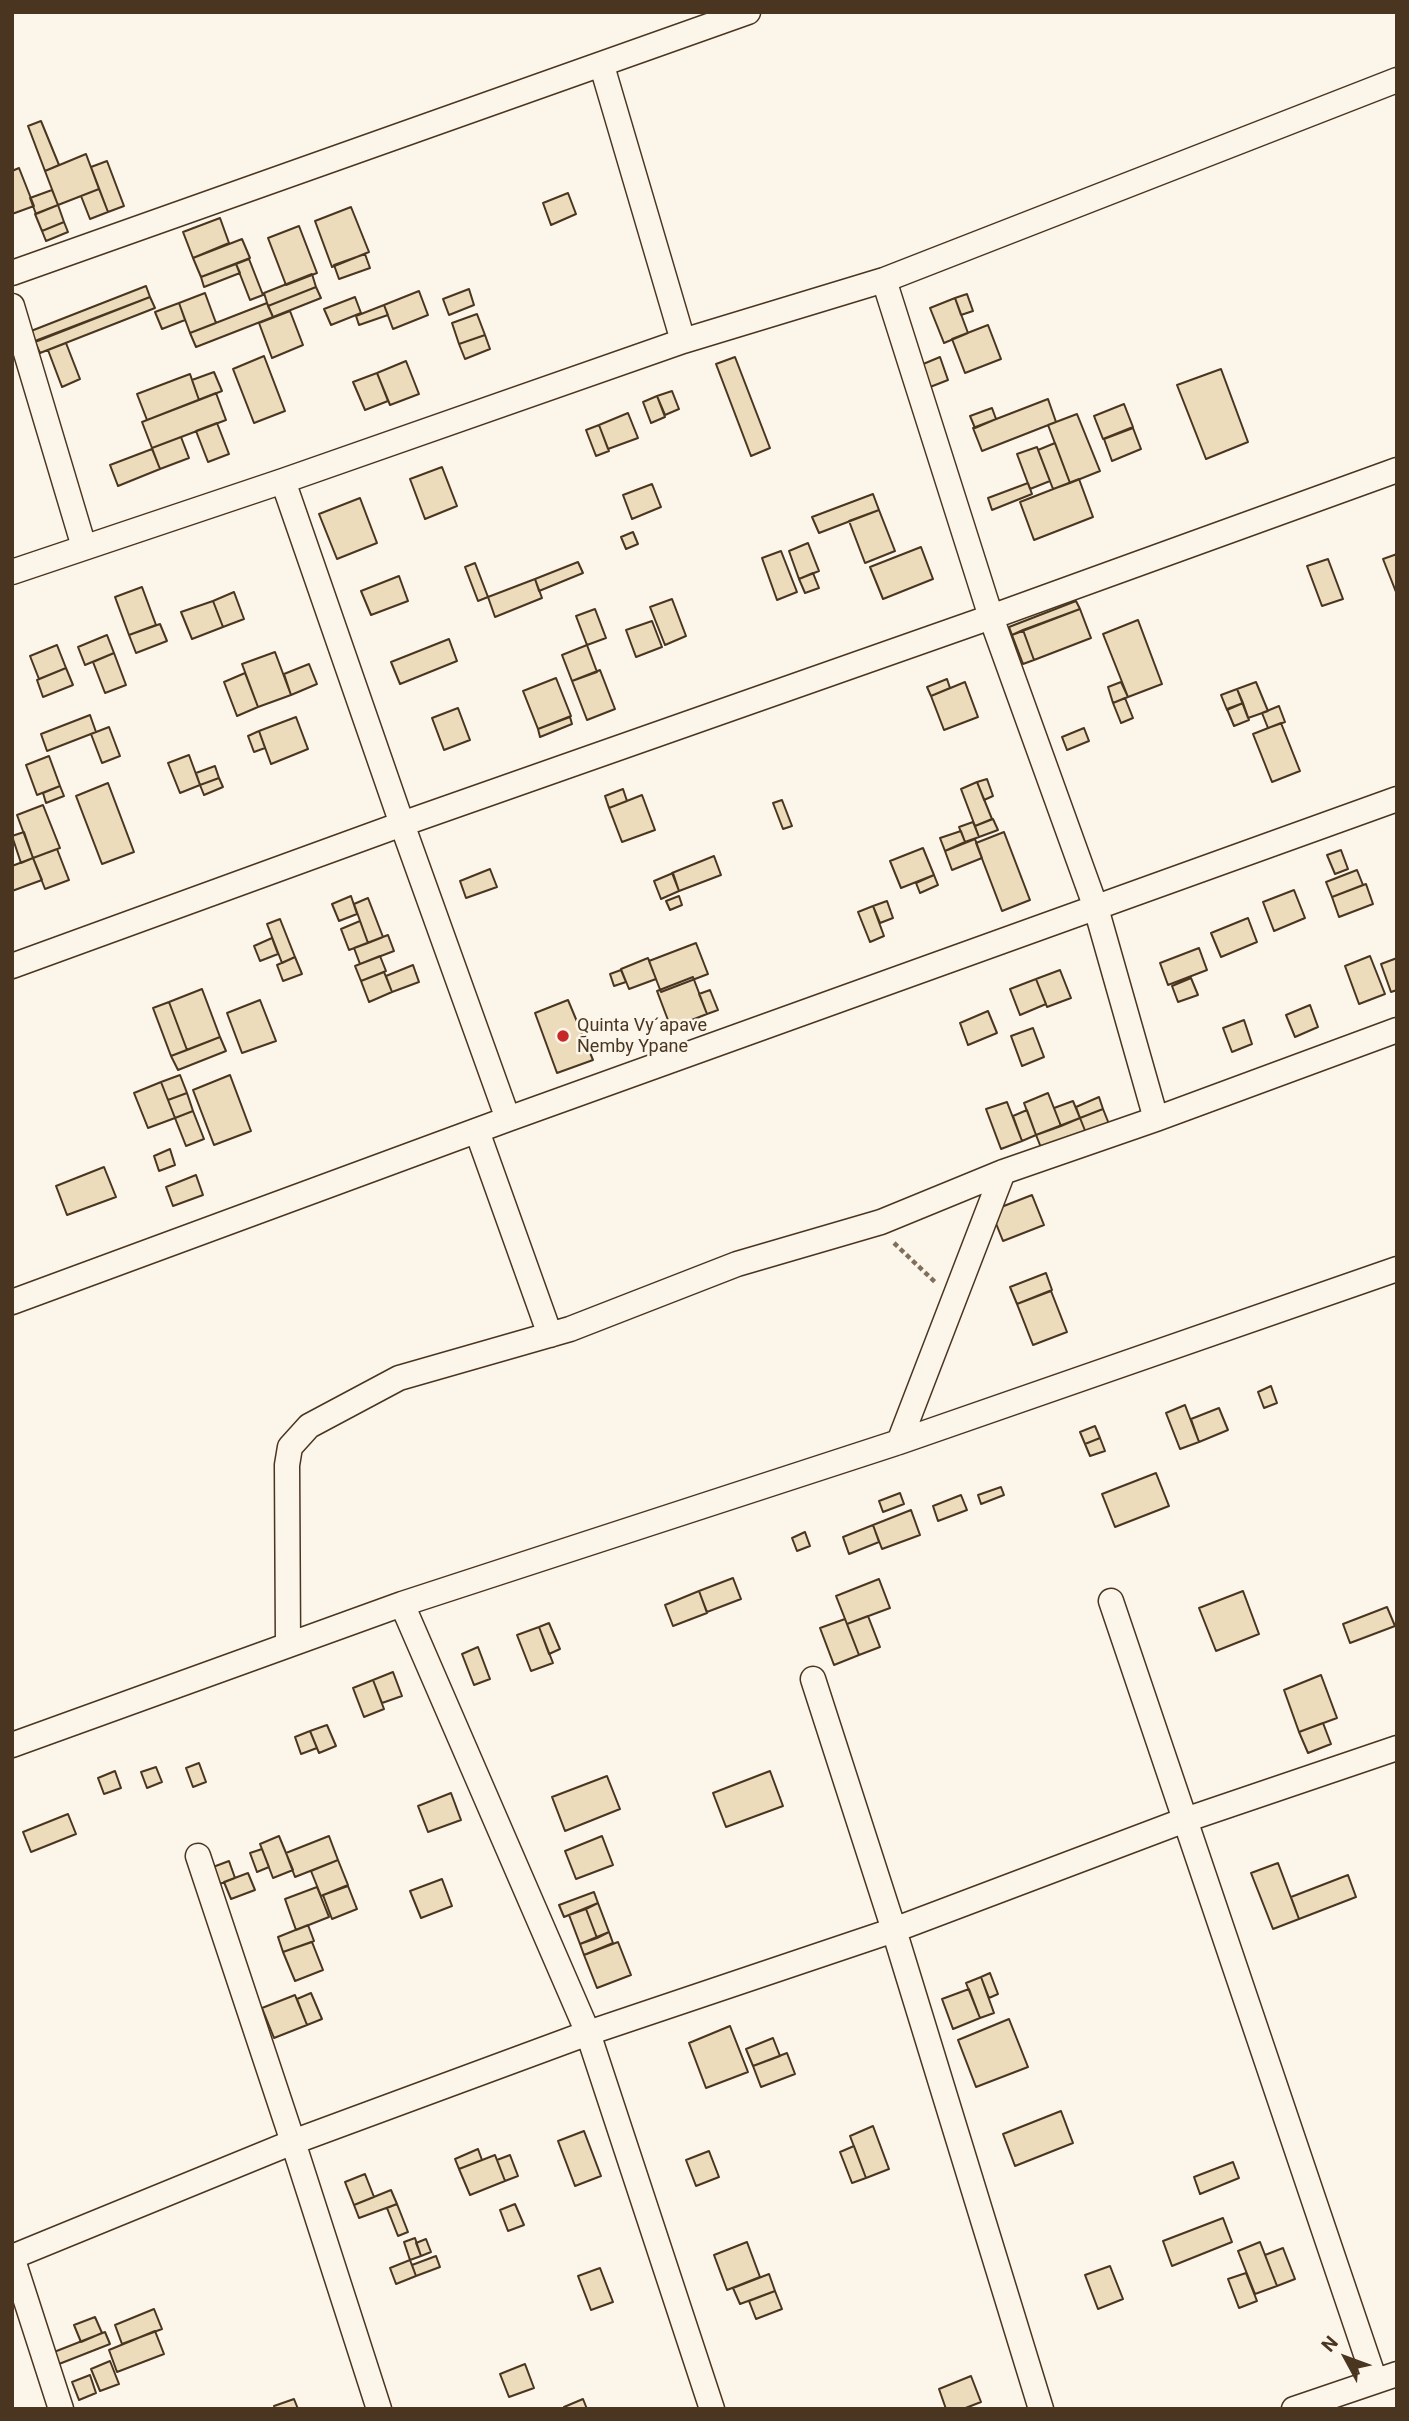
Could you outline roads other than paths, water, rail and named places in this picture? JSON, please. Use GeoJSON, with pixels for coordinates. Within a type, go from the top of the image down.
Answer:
{"type":"FeatureCollection","features":[{"type":"Feature","properties":{"kind":"street"},"geometry":{"type":"LineString","coordinates":[[12,273],[748,12]]}},
{"type":"Feature","properties":{"kind":"street"},"geometry":{"type":"LineString","coordinates":[[602,66],[683,341]]}},
{"type":"Feature","properties":{"kind":"street"},"geometry":{"type":"LineString","coordinates":[[12,572],[283,481],[683,341],[884,281],[1397,80]]}},
{"type":"Feature","properties":{"kind":"street"},"geometry":{"type":"LineString","coordinates":[[884,281],[991,617],[1096,908],[1156,1119]]}},
{"type":"Feature","properties":{"kind":"street"},"geometry":{"type":"LineString","coordinates":[[12,306],[84,547]]}},
{"type":"Feature","properties":{"kind":"street"},"geometry":{"type":"LineString","coordinates":[[12,966],[402,824],[991,617],[1397,470]]}},
{"type":"Feature","properties":{"kind":"street"},"geometry":{"type":"LineString","coordinates":[[283,481],[508,1119]]}},
{"type":"Feature","properties":{"kind":"street"},"geometry":{"type":"LineString","coordinates":[[12,1302],[508,1119],[1397,799]]}},
{"type":"Feature","properties":{"kind":"street"},"geometry":{"type":"LineString","coordinates":[[288,1645],[287,1465],[290,1447],[309,1426],[399,1378],[550,1335],[737,1264],[881,1222],[1003,1172],[1397,1030]]}},
{"type":"Feature","properties":{"kind":"street"},"geometry":{"type":"LineString","coordinates":[[477,1132],[550,1335]]}},
{"type":"Feature","properties":{"kind":"street"},"geometry":{"type":"LineString","coordinates":[[899,1442],[1003,1172]]}},
{"type":"Feature","properties":{"kind":"street"},"geometry":{"type":"LineString","coordinates":[[12,1745],[402,1604],[899,1442],[1397,1269]]}},
{"type":"Feature","properties":{"kind":"street"},"geometry":{"type":"LineString","coordinates":[[1111,1601],[1185,1820],[1386,2378],[1294,2409]]}},
{"type":"Feature","properties":{"kind":"street"},"geometry":{"type":"LineString","coordinates":[[402,1604],[588,2034],[712,2409]]}},
{"type":"Feature","properties":{"kind":"street"},"geometry":{"type":"LineString","coordinates":[[813,1679],[894,1930],[1041,2409]]}},
{"type":"Feature","properties":{"kind":"street"},"geometry":{"type":"LineString","coordinates":[[61,2409],[12,2257],[293,2142],[588,2034],[894,1930],[1185,1820],[1397,1748]]}},
{"type":"Feature","properties":{"kind":"street"},"geometry":{"type":"LineString","coordinates":[[198,1856],[379,2409]]}},
{"type":"Feature","properties":{"kind":"place","name":"Quinta Vy´apave Ñemby Ypane"},"geometry":{"type":"Point","coordinates":[563,1036]}}]}
